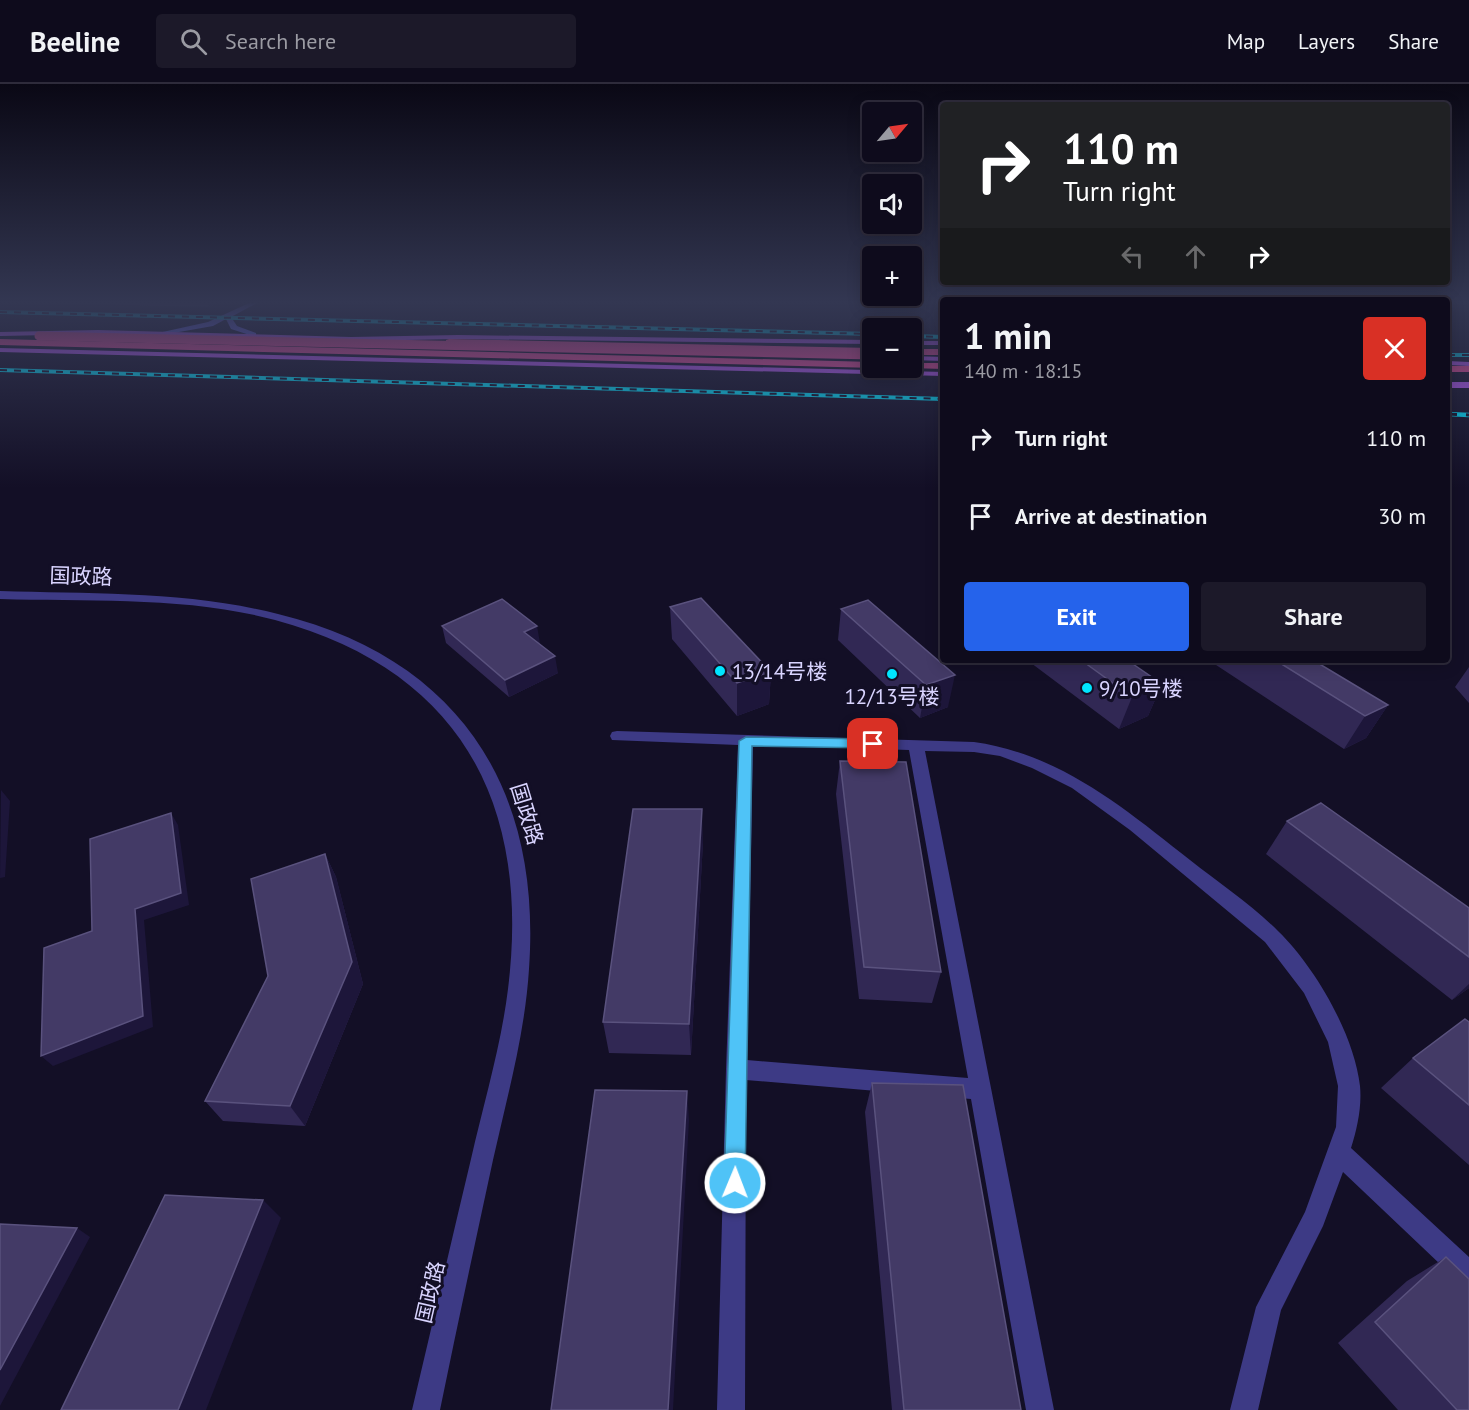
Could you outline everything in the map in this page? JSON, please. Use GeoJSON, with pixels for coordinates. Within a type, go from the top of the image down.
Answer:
{"type":"FeatureCollection","features":[{"type":"Feature","properties":{"kind":"highway"},"geometry":{"type":"LineString","coordinates":[[922,366],[940,366]]}},
{"type":"Feature","properties":{"kind":"highway"},"geometry":{"type":"LineString","coordinates":[[1450,369],[1469,369]]}},
{"type":"Feature","properties":{"kind":"highway"},"geometry":{"type":"LineString","coordinates":[[1450,377],[1469,377]]}},
{"type":"Feature","properties":{"kind":"main road"},"geometry":{"type":"LineString","coordinates":[[585,365],[940,374]]}},
{"type":"Feature","properties":{"kind":"main road"},"geometry":{"type":"LineString","coordinates":[[1450,384],[1469,385]]}},
{"type":"Feature","properties":{"kind":"street","name":"国政路"},"geometry":{"type":"LineString","coordinates":[[0,595],[188,603],[238,609],[317,628],[355,644],[390,663],[426,688],[456,718],[481,754],[500,796],[515,842],[522,898],[520,966],[509,1044],[426,1410]]}},
{"type":"Feature","properties":{"kind":"street"},"geometry":{"type":"LineString","coordinates":[[617,736],[974,747],[1002,751],[1037,764],[1078,784],[1136,826],[1272,937],[1311,987],[1338,1041],[1349,1086],[1347,1127],[1315,1218],[1269,1307],[1244,1410]]}},
{"type":"Feature","properties":{"kind":"street"},"geometry":{"type":"LineString","coordinates":[[731,1410],[736,1069],[746,741]]}},
{"type":"Feature","properties":{"kind":"street"},"geometry":{"type":"LineString","coordinates":[[916,745],[1040,1410]]}},
{"type":"Feature","properties":{"kind":"street"},"geometry":{"type":"LineString","coordinates":[[736,1069],[980,1089]]}},
{"type":"Feature","properties":{"kind":"street"},"geometry":{"type":"LineString","coordinates":[[1338,1152],[1469,1274]]}},
{"type":"Feature","properties":{"kind":"building"},"geometry":{"type":"Polygon","coordinates":[[[701,598],[771,672],[737,683],[670,607],[701,598]]]}},
{"type":"Feature","properties":{"kind":"building"},"geometry":{"type":"Polygon","coordinates":[[[502,599],[537,626],[524,632],[555,656],[505,680],[442,626],[502,599]]]}},
{"type":"Feature","properties":{"kind":"building"},"geometry":{"type":"Polygon","coordinates":[[[868,600],[955,675],[926,685],[841,609],[868,600]]]}},
{"type":"Feature","properties":{"kind":"building"},"geometry":{"type":"Polygon","coordinates":[[[1085,663],[1131,663],[1162,684],[1132,697],[1085,663]]]}},
{"type":"Feature","properties":{"kind":"building"},"geometry":{"type":"Polygon","coordinates":[[[1280,663],[1318,663],[1388,705],[1365,716],[1280,663]]]}},
{"type":"Feature","properties":{"kind":"building"},"geometry":{"type":"Polygon","coordinates":[[[840,761],[906,762],[941,972],[864,967],[840,761]]]}},
{"type":"Feature","properties":{"kind":"building"},"geometry":{"type":"Polygon","coordinates":[[[1321,803],[1469,908],[1469,957],[1287,821],[1321,803]]]}},
{"type":"Feature","properties":{"kind":"building"},"geometry":{"type":"Polygon","coordinates":[[[633,809],[702,809],[689,1024],[603,1022],[633,809]]]}},
{"type":"Feature","properties":{"kind":"building"},"geometry":{"type":"Polygon","coordinates":[[[171,813],[181,893],[135,909],[143,1016],[41,1056],[44,948],[92,931],[90,839],[171,813]]]}},
{"type":"Feature","properties":{"kind":"building"},"geometry":{"type":"Polygon","coordinates":[[[325,854],[352,962],[290,1106],[205,1101],[268,976],[251,879],[325,854]]]}},
{"type":"Feature","properties":{"kind":"building"},"geometry":{"type":"Polygon","coordinates":[[[1465,1019],[1469,1022],[1469,1105],[1413,1058],[1465,1019]]]}},
{"type":"Feature","properties":{"kind":"building"},"geometry":{"type":"Polygon","coordinates":[[[872,1083],[963,1085],[1021,1410],[904,1410],[872,1083]]]}},
{"type":"Feature","properties":{"kind":"building"},"geometry":{"type":"Polygon","coordinates":[[[595,1090],[687,1091],[668,1410],[551,1410],[595,1090]]]}},
{"type":"Feature","properties":{"kind":"building"},"geometry":{"type":"Polygon","coordinates":[[[165,1195],[263,1200],[178,1410],[61,1410],[165,1195]]]}},
{"type":"Feature","properties":{"kind":"building"},"geometry":{"type":"Polygon","coordinates":[[[0,1224],[77,1228],[0,1370],[0,1224]]]}},
{"type":"Feature","properties":{"kind":"building"},"geometry":{"type":"Polygon","coordinates":[[[1446,1257],[1469,1279],[1469,1410],[1457,1410],[1375,1322],[1446,1257]]]}},
{"type":"Feature","properties":{"kind":"railway"},"geometry":{"type":"LineString","coordinates":[[0,370],[940,399]]}},
{"type":"Feature","properties":{"kind":"railway"},"geometry":{"type":"LineString","coordinates":[[1450,414],[1469,415]]}},
{"type":"Feature","properties":{"kind":"place","name":"13/14号楼"},"geometry":{"type":"Point","coordinates":[720,671]}},
{"type":"Feature","properties":{"kind":"place","name":"12/13号楼"},"geometry":{"type":"Point","coordinates":[892,674]}},
{"type":"Feature","properties":{"kind":"place","name":"9/10号楼"},"geometry":{"type":"Point","coordinates":[1087,688]}},
{"type":"Feature","properties":{"kind":"route"},"geometry":{"type":"LineString","coordinates":[[735,1183],[736,1069],[746,741],[873,744]]}}]}
